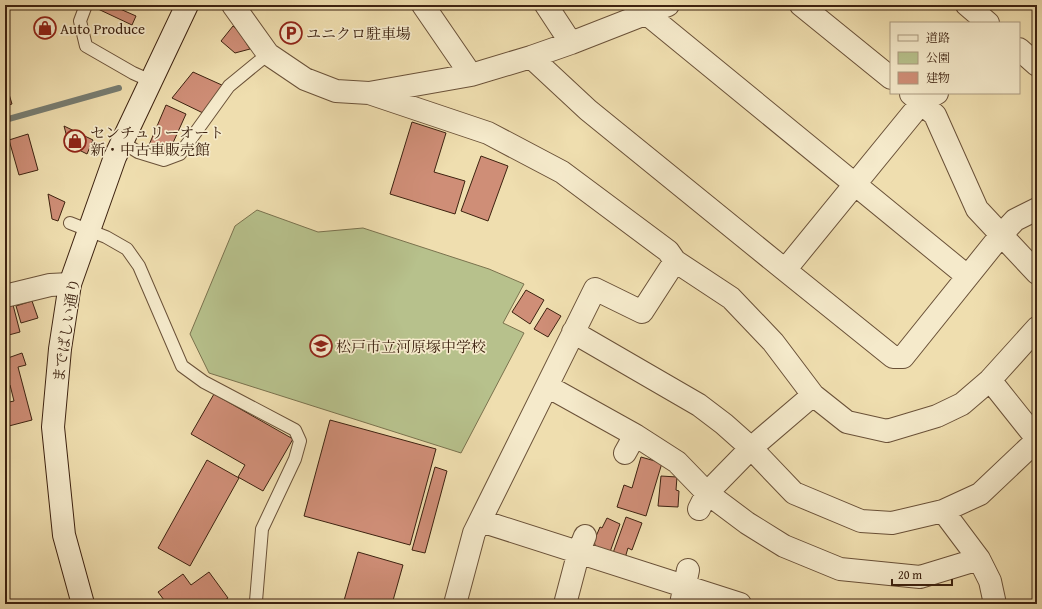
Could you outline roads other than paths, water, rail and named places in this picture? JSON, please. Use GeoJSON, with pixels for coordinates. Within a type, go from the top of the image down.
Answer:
{"type":"FeatureCollection","features":[{"type":"Feature","properties":{"kind":"street","name":"までばしい通り"},"geometry":{"type":"LineString","coordinates":[[82,604],[64,535],[53,427],[60,349],[79,226],[122,142],[187,5]]}},
{"type":"Feature","properties":{"kind":"street"},"geometry":{"type":"LineString","coordinates":[[233,5],[268,54],[305,79],[336,90],[369,93],[488,133],[562,172],[668,251],[675,262],[731,298],[773,342],[813,395],[847,422],[888,431],[937,416],[962,404],[990,380],[1037,328]]}},
{"type":"Feature","properties":{"kind":"street"},"geometry":{"type":"LineString","coordinates":[[423,5],[471,75]]}},
{"type":"Feature","properties":{"kind":"street"},"geometry":{"type":"LineString","coordinates":[[546,5],[571,43]]}},
{"type":"Feature","properties":{"kind":"street"},"geometry":{"type":"LineString","coordinates":[[801,5],[890,77]]}},
{"type":"Feature","properties":{"kind":"street"},"geometry":{"type":"LineString","coordinates":[[369,93],[471,75],[571,43],[656,9],[855,185],[967,276]]}},
{"type":"Feature","properties":{"kind":"street"},"geometry":{"type":"LineString","coordinates":[[1020,51],[1037,65]]}},
{"type":"Feature","properties":{"kind":"street"},"geometry":{"type":"LineString","coordinates":[[531,57],[588,110],[893,356],[903,357],[967,276],[1015,220],[1037,209]]}},
{"type":"Feature","properties":{"kind":"street"},"geometry":{"type":"LineString","coordinates":[[1020,71],[1037,65]]}},
{"type":"Feature","properties":{"kind":"street"},"geometry":{"type":"LineString","coordinates":[[785,270],[855,185],[923,96],[935,115],[977,210],[1037,273]]}},
{"type":"Feature","properties":{"kind":"street"},"geometry":{"type":"LineString","coordinates":[[455,604],[474,533],[572,332],[595,289],[642,312],[675,262]]}},
{"type":"Feature","properties":{"kind":"street"},"geometry":{"type":"LineString","coordinates":[[5,296],[50,285],[70,284]]}},
{"type":"Feature","properties":{"kind":"street"},"geometry":{"type":"LineString","coordinates":[[572,332],[699,405],[724,424],[751,448],[794,493],[860,521],[892,523],[943,511],[980,494],[1037,440],[990,380]]}},
{"type":"Feature","properties":{"kind":"street"},"geometry":{"type":"LineString","coordinates":[[547,386],[630,444],[676,462],[703,501],[747,524],[784,546],[840,569],[920,577],[979,559]]}},
{"type":"Feature","properties":{"kind":"street"},"geometry":{"type":"LineString","coordinates":[[703,501],[751,448],[813,395]]}},
{"type":"Feature","properties":{"kind":"street"},"geometry":{"type":"LineString","coordinates":[[943,511],[979,559],[990,581],[995,604]]}},
{"type":"Feature","properties":{"kind":"street"},"geometry":{"type":"LineString","coordinates":[[480,521],[582,543],[684,587],[740,604]]}},
{"type":"Feature","properties":{"kind":"street"},"geometry":{"type":"LineString","coordinates":[[565,604],[582,543]]}},
{"type":"Feature","properties":{"kind":"lane"},"geometry":{"type":"LineString","coordinates":[[86,5],[80,21],[86,46],[133,73],[151,81]]}},
{"type":"Feature","properties":{"kind":"lane"},"geometry":{"type":"LineString","coordinates":[[122,142],[138,152],[164,160],[180,154],[229,86],[268,54]]}},
{"type":"Feature","properties":{"kind":"lane"},"geometry":{"type":"LineString","coordinates":[[79,226],[106,236],[127,249],[139,266],[182,366],[204,382],[295,430],[300,441],[295,458],[262,529],[256,601],[258,604]]}},
{"type":"Feature","properties":{"kind":"waterway"},"geometry":{"type":"LineString","coordinates":[[5,120],[119,88]]}},
{"type":"Feature","properties":{"kind":"place","name":"Auto Produce"},"geometry":{"type":"Point","coordinates":[45,28]}},
{"type":"Feature","properties":{"kind":"place","name":"ユニクロ駐車場"},"geometry":{"type":"Point","coordinates":[291,33]}},
{"type":"Feature","properties":{"kind":"place","name":"センチュリーオート 新・中古車販売館"},"geometry":{"type":"Point","coordinates":[75,141]}},
{"type":"Feature","properties":{"kind":"place","name":"松戸市立河原塚中学校"},"geometry":{"type":"Point","coordinates":[321,346]}}]}
